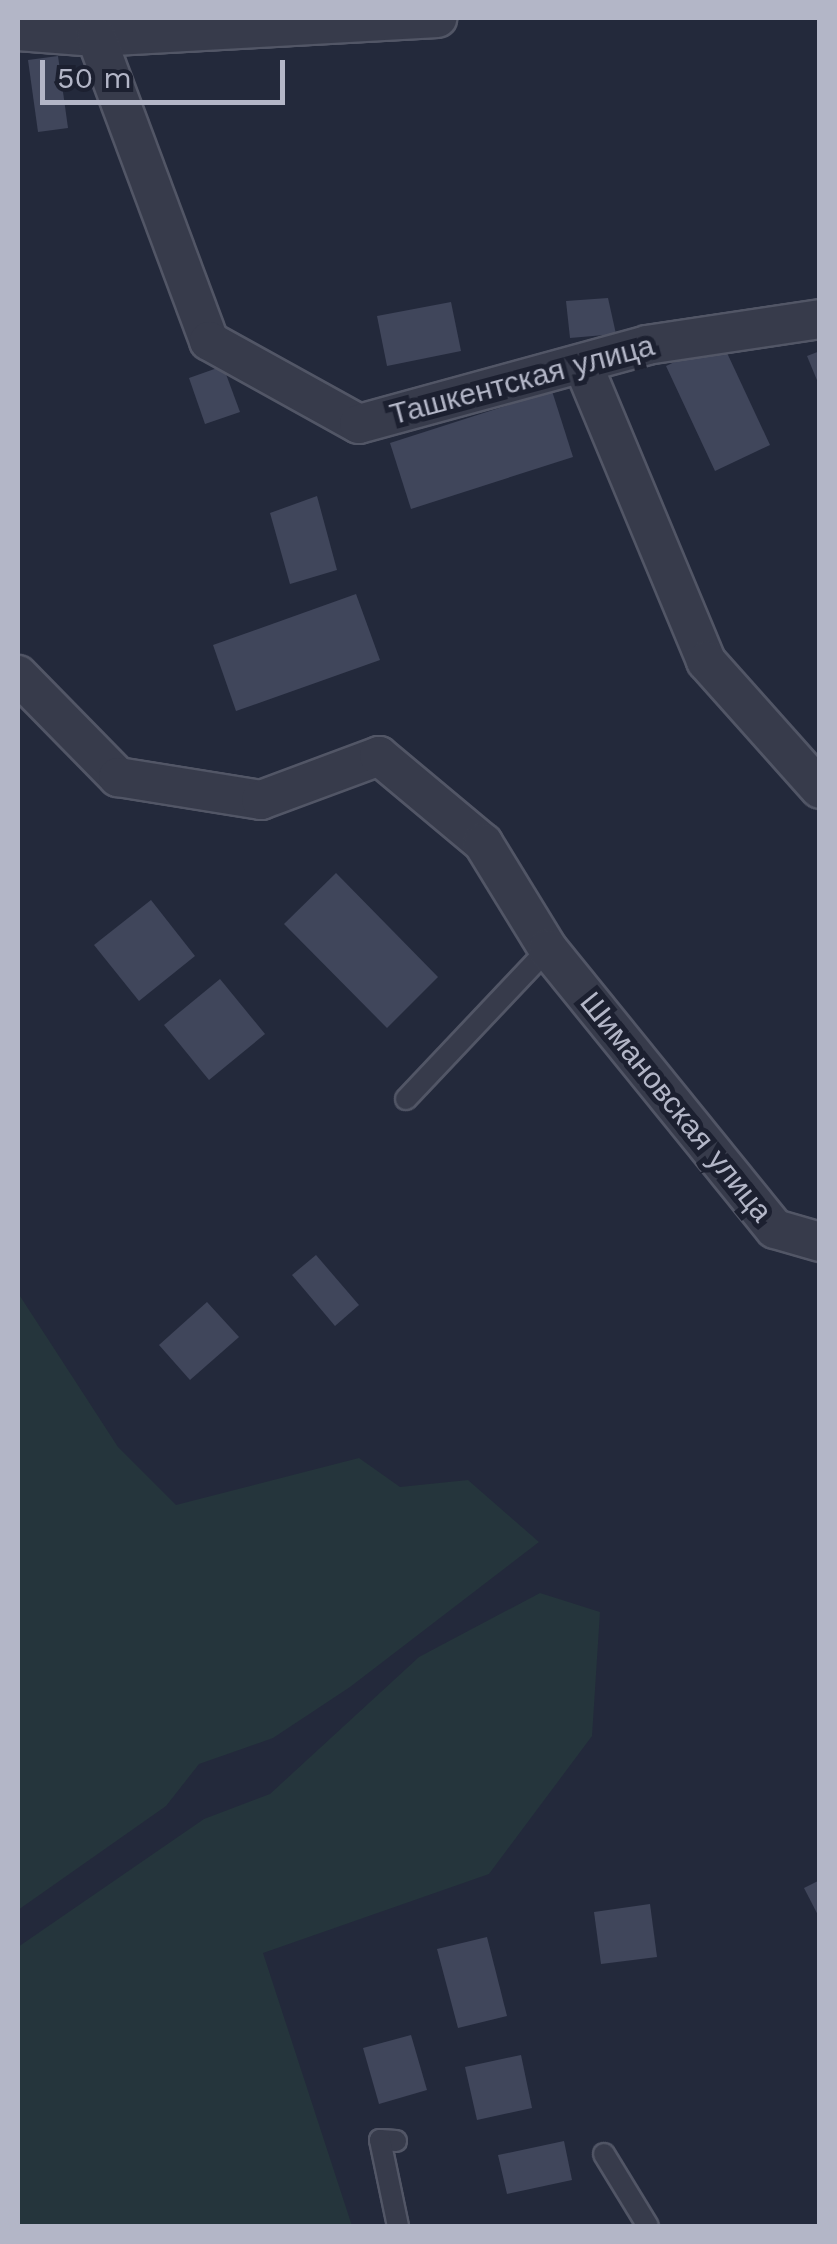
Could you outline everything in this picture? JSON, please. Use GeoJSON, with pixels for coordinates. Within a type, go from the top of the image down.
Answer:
{"type":"FeatureCollection","features":[{"type":"Feature","properties":{"kind":"street"},"geometry":{"type":"LineString","coordinates":[[18,32],[96,37],[436,18]]}},
{"type":"Feature","properties":{"kind":"street","name":"Ташкентская улица"},"geometry":{"type":"LineString","coordinates":[[96,37],[209,340],[359,424],[647,345],[820,319]]}},
{"type":"Feature","properties":{"kind":"street"},"geometry":{"type":"LineString","coordinates":[[583,365],[706,660],[820,789]]}},
{"type":"Feature","properties":{"kind":"street","name":"Шимановская улица"},"geometry":{"type":"LineString","coordinates":[[18,676],[118,776],[261,800],[379,756],[484,843],[548,949],[775,1230],[820,1242]]}},
{"type":"Feature","properties":{"kind":"lane"},"geometry":{"type":"LineString","coordinates":[[406,1099],[548,949]]}},
{"type":"Feature","properties":{"kind":"lane"},"geometry":{"type":"LineString","coordinates":[[396,2141],[380,2140],[398,2226]]}},
{"type":"Feature","properties":{"kind":"lane"},"geometry":{"type":"LineString","coordinates":[[604,2154],[648,2226]]}},
{"type":"Feature","properties":{"kind":"shaded area"},"geometry":{"type":"Polygon","coordinates":[[[18,1293],[118,1447],[176,1505],[359,1458],[400,1487],[468,1480],[539,1542],[350,1687],[273,1738],[199,1764],[166,1806],[18,1910],[18,1293]]]}},
{"type":"Feature","properties":{"kind":"shaded area"},"geometry":{"type":"Polygon","coordinates":[[[540,1593],[600,1612],[592,1736],[489,1874],[263,1953],[352,2226],[18,2226],[18,1947],[204,1819],[270,1794],[419,1657],[540,1593]]]}},
{"type":"Feature","properties":{"kind":"building"},"geometry":{"type":"Polygon","coordinates":[[[58,56],[68,128],[38,132],[28,60],[58,56]]]}},
{"type":"Feature","properties":{"kind":"building"},"geometry":{"type":"Polygon","coordinates":[[[608,298],[616,334],[570,338],[566,301],[608,298]]]}},
{"type":"Feature","properties":{"kind":"building"},"geometry":{"type":"Polygon","coordinates":[[[451,302],[461,351],[387,366],[377,316],[451,302]]]}},
{"type":"Feature","properties":{"kind":"building"},"geometry":{"type":"Polygon","coordinates":[[[721,340],[770,445],[715,471],[666,366],[721,340]]]}},
{"type":"Feature","properties":{"kind":"building"},"geometry":{"type":"Polygon","coordinates":[[[820,351],[820,385],[819,385],[807,356],[820,351]]]}},
{"type":"Feature","properties":{"kind":"building"},"geometry":{"type":"Polygon","coordinates":[[[223,366],[240,412],[205,424],[189,378],[223,366]]]}},
{"type":"Feature","properties":{"kind":"building"},"geometry":{"type":"Polygon","coordinates":[[[552,391],[573,457],[411,509],[390,443],[552,391]]]}},
{"type":"Feature","properties":{"kind":"building"},"geometry":{"type":"Polygon","coordinates":[[[317,496],[337,570],[290,584],[270,513],[317,496]]]}},
{"type":"Feature","properties":{"kind":"building"},"geometry":{"type":"Polygon","coordinates":[[[356,594],[380,660],[236,711],[213,645],[356,594]]]}},
{"type":"Feature","properties":{"kind":"building"},"geometry":{"type":"Polygon","coordinates":[[[336,873],[438,977],[387,1028],[284,924],[336,873]]]}},
{"type":"Feature","properties":{"kind":"building"},"geometry":{"type":"Polygon","coordinates":[[[151,900],[195,956],[139,1001],[94,945],[151,900]]]}},
{"type":"Feature","properties":{"kind":"building"},"geometry":{"type":"Polygon","coordinates":[[[220,979],[265,1034],[209,1080],[164,1025],[220,979]]]}},
{"type":"Feature","properties":{"kind":"building"},"geometry":{"type":"Polygon","coordinates":[[[316,1255],[359,1305],[335,1326],[292,1275],[316,1255]]]}},
{"type":"Feature","properties":{"kind":"building"},"geometry":{"type":"Polygon","coordinates":[[[207,1302],[239,1337],[190,1380],[159,1345],[207,1302]]]}},
{"type":"Feature","properties":{"kind":"building"},"geometry":{"type":"Polygon","coordinates":[[[820,1880],[820,1919],[804,1888],[820,1880]]]}},
{"type":"Feature","properties":{"kind":"building"},"geometry":{"type":"Polygon","coordinates":[[[650,1904],[657,1957],[601,1964],[594,1912],[650,1904]]]}},
{"type":"Feature","properties":{"kind":"building"},"geometry":{"type":"Polygon","coordinates":[[[487,1937],[507,2016],[458,2028],[437,1949],[487,1937]]]}},
{"type":"Feature","properties":{"kind":"building"},"geometry":{"type":"Polygon","coordinates":[[[411,2035],[427,2090],[379,2104],[363,2048],[411,2035]]]}},
{"type":"Feature","properties":{"kind":"building"},"geometry":{"type":"Polygon","coordinates":[[[521,2055],[532,2108],[477,2120],[465,2067],[521,2055]]]}},
{"type":"Feature","properties":{"kind":"building"},"geometry":{"type":"Polygon","coordinates":[[[564,2141],[572,2180],[507,2194],[498,2155],[564,2141]]]}}]}
